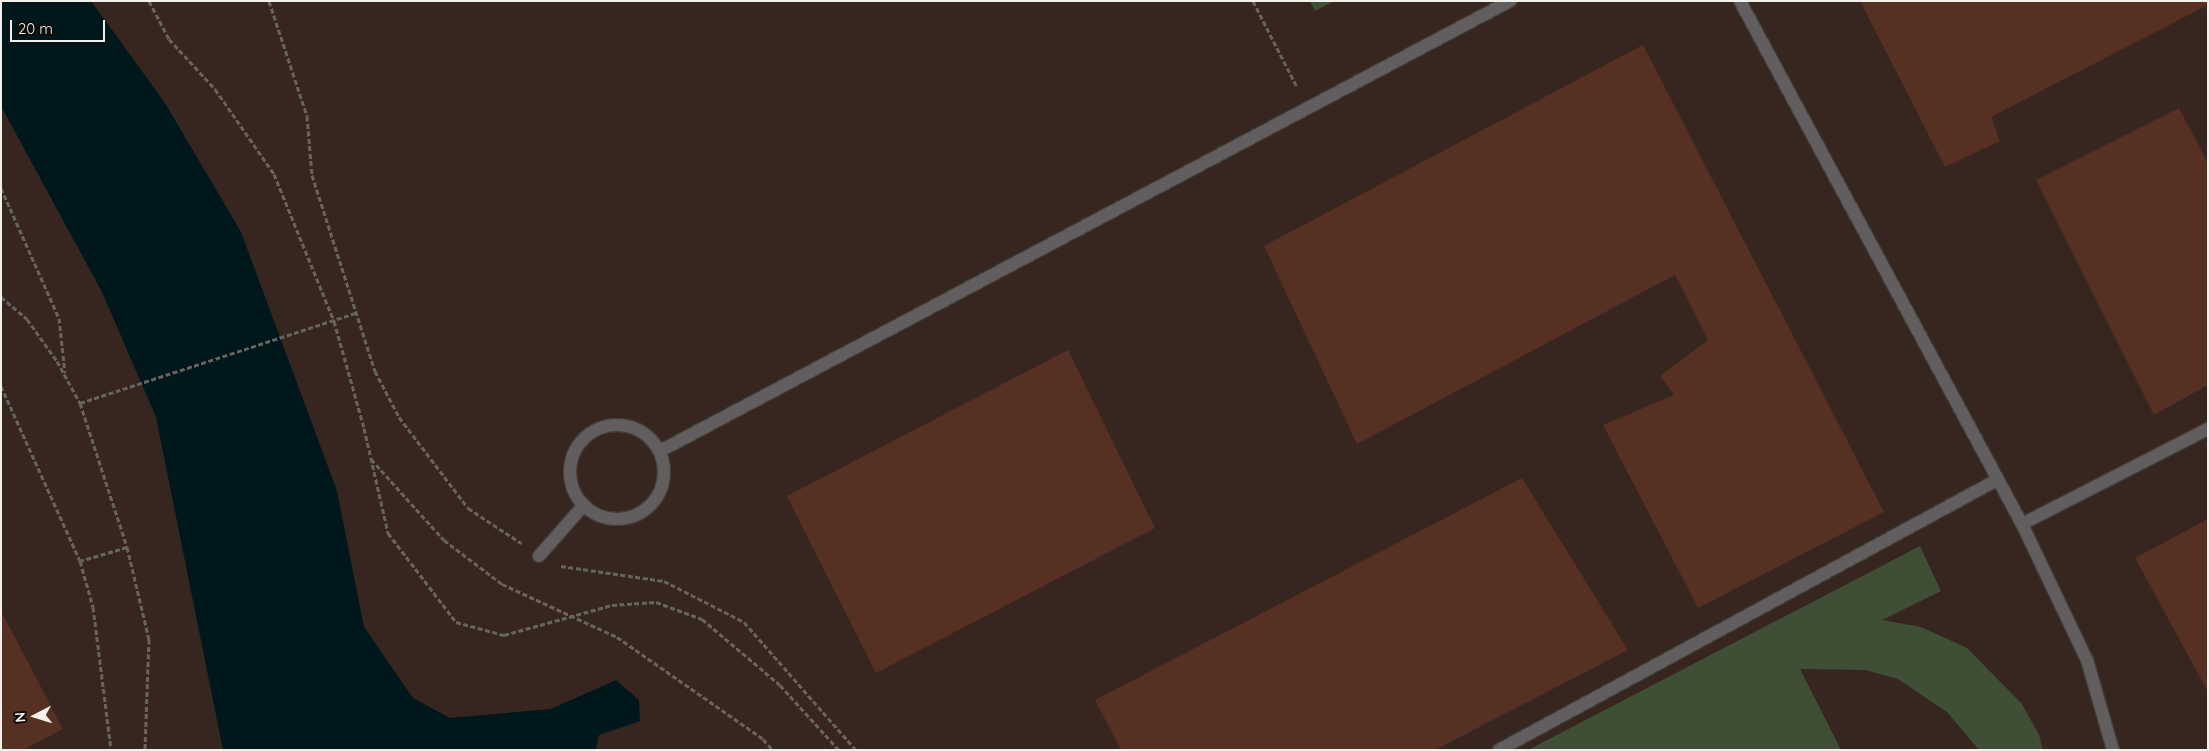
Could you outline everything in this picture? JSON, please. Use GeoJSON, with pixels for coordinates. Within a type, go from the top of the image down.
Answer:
{"type":"FeatureCollection","features":[{"type":"Feature","properties":{"kind":"street"},"geometry":{"type":"LineString","coordinates":[[660,451],[1510,1]]}},
{"type":"Feature","properties":{"kind":"street"},"geometry":{"type":"LineString","coordinates":[[1740,1],[2022,524],[2087,660],[2113,750]]}},
{"type":"Feature","properties":{"kind":"street"},"geometry":{"type":"LineString","coordinates":[[623,424],[651,438],[660,451],[664,466],[664,482],[658,496],[648,509],[634,517],[618,520],[603,518],[584,505],[571,485],[569,469],[581,441],[593,430],[623,424]]}},
{"type":"Feature","properties":{"kind":"street"},"geometry":{"type":"LineString","coordinates":[[2022,524],[2208,428]]}},
{"type":"Feature","properties":{"kind":"street"},"geometry":{"type":"LineString","coordinates":[[1499,750],[1997,480]]}},
{"type":"Feature","properties":{"kind":"street"},"geometry":{"type":"LineString","coordinates":[[539,556],[584,505]]}},
{"type":"Feature","properties":{"kind":"path"},"geometry":{"type":"LineString","coordinates":[[149,1],[169,38],[215,89],[274,174],[334,321],[371,458],[388,533],[456,622],[504,636],[612,605],[656,602],[702,619],[780,685],[839,750]]}},
{"type":"Feature","properties":{"kind":"path"},"geometry":{"type":"LineString","coordinates":[[269,1],[307,116],[312,175],[375,371],[405,425],[468,508],[539,556],[565,567],[664,581],[744,622],[856,750]]}},
{"type":"Feature","properties":{"kind":"path"},"geometry":{"type":"LineString","coordinates":[[1253,1],[1308,108]]}},
{"type":"Feature","properties":{"kind":"path"},"geometry":{"type":"LineString","coordinates":[[1,188],[59,318],[65,376]]}},
{"type":"Feature","properties":{"kind":"path"},"geometry":{"type":"LineString","coordinates":[[1,297],[27,318],[65,376],[80,403],[127,547],[149,639],[145,750]]}},
{"type":"Feature","properties":{"kind":"path"},"geometry":{"type":"LineString","coordinates":[[80,403],[356,313]]}},
{"type":"Feature","properties":{"kind":"path"},"geometry":{"type":"LineString","coordinates":[[1,386],[80,561],[93,607],[111,750]]}},
{"type":"Feature","properties":{"kind":"path"},"geometry":{"type":"LineString","coordinates":[[371,458],[444,540],[502,584],[617,637],[763,739],[774,750]]}},
{"type":"Feature","properties":{"kind":"path"},"geometry":{"type":"LineString","coordinates":[[80,561],[127,547]]}},
{"type":"Feature","properties":{"kind":"shaded area"},"geometry":{"type":"Polygon","coordinates":[[[1,1],[2208,1],[2208,750],[1,750],[1,1]]]}},
{"type":"Feature","properties":{"kind":"green space"},"geometry":{"type":"Polygon","coordinates":[[[1310,1],[1334,1],[1315,11],[1310,1]]]}},
{"type":"Feature","properties":{"kind":"green space"},"geometry":{"type":"Polygon","coordinates":[[[1920,546],[1941,591],[1882,620],[1921,627],[1967,648],[2022,704],[2039,735],[2043,750],[1979,750],[1947,712],[1898,679],[1865,670],[1800,669],[1841,750],[1528,750],[1920,546]]]}},
{"type":"Feature","properties":{"kind":"water"},"geometry":{"type":"Polygon","coordinates":[[[1,1],[91,1],[165,103],[241,232],[337,491],[364,627],[413,698],[450,718],[551,709],[616,680],[639,700],[640,721],[599,735],[596,750],[223,750],[156,417],[102,292],[1,106],[1,1]]]}},
{"type":"Feature","properties":{"kind":"building"},"geometry":{"type":"Polygon","coordinates":[[[1860,1],[2208,1],[2208,5],[1991,117],[2000,141],[1945,167],[1860,1]]]}},
{"type":"Feature","properties":{"kind":"building"},"geometry":{"type":"Polygon","coordinates":[[[1643,45],[1884,512],[1698,608],[1603,425],[1674,395],[1660,376],[1708,340],[1675,275],[1357,444],[1264,246],[1643,45]]]}},
{"type":"Feature","properties":{"kind":"building"},"geometry":{"type":"Polygon","coordinates":[[[2179,108],[2208,163],[2208,385],[2154,415],[2036,180],[2179,108]]]}},
{"type":"Feature","properties":{"kind":"building"},"geometry":{"type":"Polygon","coordinates":[[[1068,350],[1155,528],[876,673],[787,496],[1068,350]]]}},
{"type":"Feature","properties":{"kind":"building"},"geometry":{"type":"Polygon","coordinates":[[[1522,478],[1628,650],[1435,750],[1121,750],[1095,700],[1522,478]]]}},
{"type":"Feature","properties":{"kind":"building"},"geometry":{"type":"Polygon","coordinates":[[[2208,519],[2208,692],[2135,558],[2208,519]]]}},
{"type":"Feature","properties":{"kind":"building"},"geometry":{"type":"Polygon","coordinates":[[[1,611],[63,729],[23,750],[1,750],[1,611]]]}}]}
